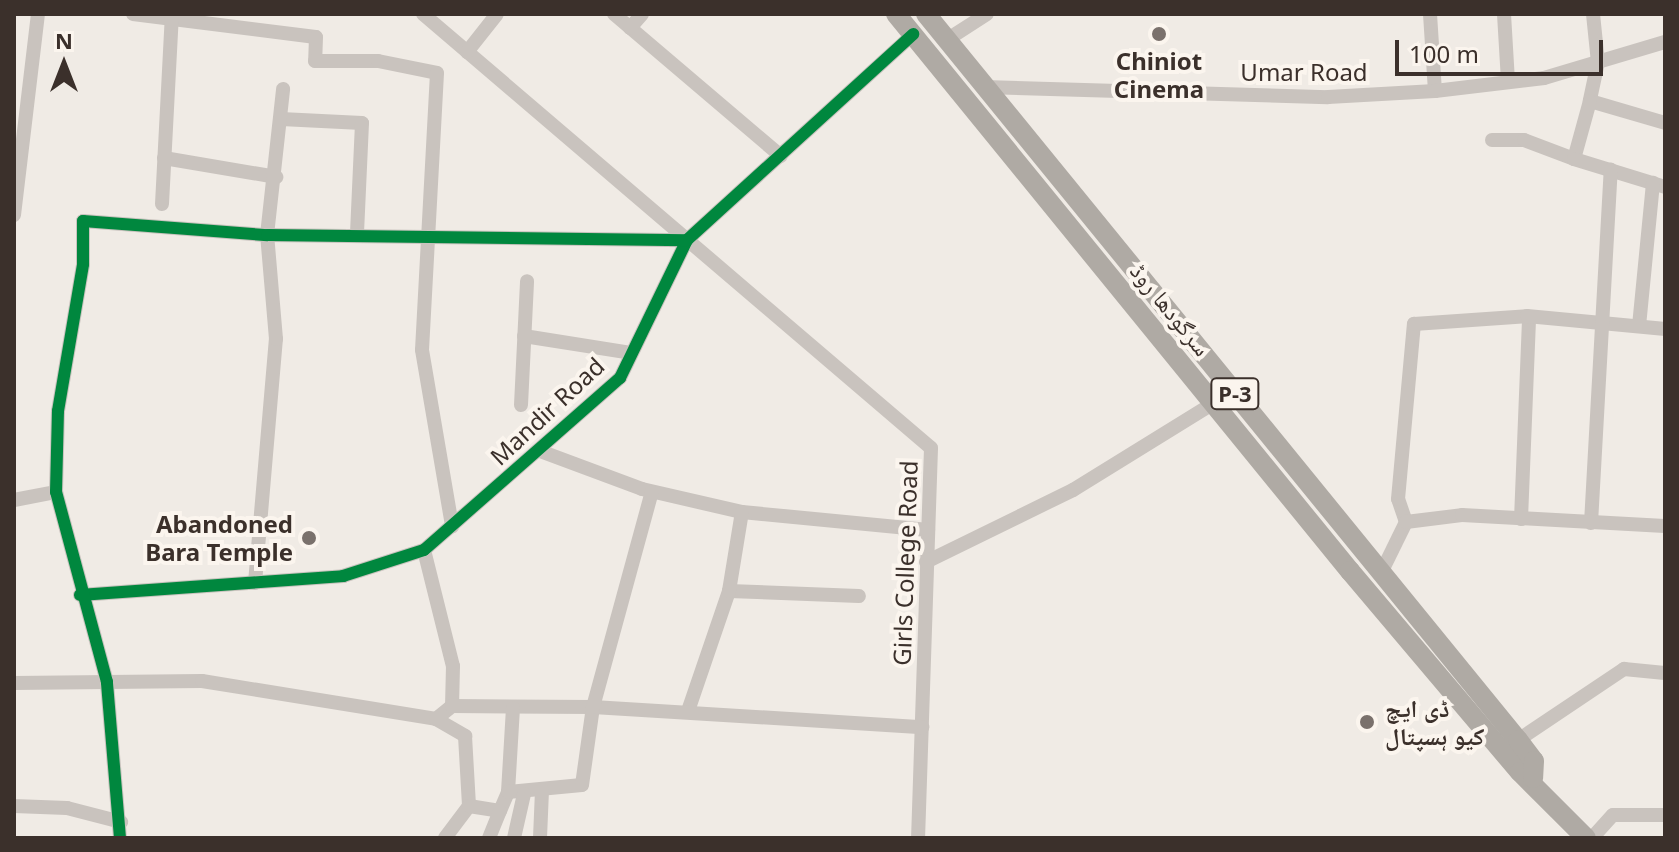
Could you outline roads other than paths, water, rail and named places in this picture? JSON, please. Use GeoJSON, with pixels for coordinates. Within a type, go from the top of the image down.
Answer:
{"type":"FeatureCollection","features":[{"type":"Feature","properties":{"kind":"highway","name":"سرگودھا روڈ"},"geometry":{"type":"LineString","coordinates":[[896,14],[1068,207],[1171,316],[1518,740],[1534,761],[1533,778]]}},
{"type":"Feature","properties":{"kind":"highway","name":"سرگودھا روڈ"},"geometry":{"type":"LineString","coordinates":[[930,16],[984,87],[1154,329],[1350,571],[1520,772],[1533,778],[1586,838]]}},
{"type":"Feature","properties":{"kind":"highway"},"geometry":{"type":"LineString","coordinates":[[1154,329],[1171,316]]}},
{"type":"Feature","properties":{"kind":"highway"},"geometry":{"type":"LineString","coordinates":[[1350,571],[1375,563]]}},
{"type":"Feature","properties":{"kind":"street"},"geometry":{"type":"LineString","coordinates":[[14,215],[20,74],[38,14]]}},
{"type":"Feature","properties":{"kind":"street"},"geometry":{"type":"LineString","coordinates":[[133,14],[246,21],[316,37],[315,61],[378,61],[437,73],[424,234],[422,350],[452,526]]}},
{"type":"Feature","properties":{"kind":"street"},"geometry":{"type":"LineString","coordinates":[[423,14],[687,240]]}},
{"type":"Feature","properties":{"kind":"street"},"geometry":{"type":"LineString","coordinates":[[467,52],[497,14]]}},
{"type":"Feature","properties":{"kind":"street"},"geometry":{"type":"LineString","coordinates":[[614,14],[781,156]]}},
{"type":"Feature","properties":{"kind":"street"},"geometry":{"type":"LineString","coordinates":[[630,28],[642,14]]}},
{"type":"Feature","properties":{"kind":"street"},"geometry":{"type":"LineString","coordinates":[[948,39],[987,14]]}},
{"type":"Feature","properties":{"kind":"street"},"geometry":{"type":"LineString","coordinates":[[1430,14],[1435,91]]}},
{"type":"Feature","properties":{"kind":"street"},"geometry":{"type":"LineString","coordinates":[[1504,14],[1508,82]]}},
{"type":"Feature","properties":{"kind":"street"},"geometry":{"type":"LineString","coordinates":[[1574,159],[1598,62],[1593,14]]}},
{"type":"Feature","properties":{"kind":"street"},"geometry":{"type":"LineString","coordinates":[[162,204],[172,17]]}},
{"type":"Feature","properties":{"kind":"street","name":"Mandir Road"},"geometry":{"type":"LineString","coordinates":[[80,595],[343,576],[424,550],[620,378],[687,240],[913,34]]}},
{"type":"Feature","properties":{"kind":"street","name":"Umar Road"},"geometry":{"type":"LineString","coordinates":[[984,87],[1328,97],[1435,91],[1508,82],[1598,62],[1665,42]]}},
{"type":"Feature","properties":{"kind":"street"},"geometry":{"type":"LineString","coordinates":[[255,583],[276,339],[267,235],[276,177],[283,89]]}},
{"type":"Feature","properties":{"kind":"street"},"geometry":{"type":"LineString","coordinates":[[1590,101],[1665,123]]}},
{"type":"Feature","properties":{"kind":"street"},"geometry":{"type":"LineString","coordinates":[[281,119],[362,123],[357,234]]}},
{"type":"Feature","properties":{"kind":"street"},"geometry":{"type":"LineString","coordinates":[[1492,140],[1524,140],[1659,185],[1639,326]]}},
{"type":"Feature","properties":{"kind":"street"},"geometry":{"type":"LineString","coordinates":[[164,158],[276,177]]}},
{"type":"Feature","properties":{"kind":"street"},"geometry":{"type":"LineString","coordinates":[[1591,523],[1611,170]]}},
{"type":"Feature","properties":{"kind":"street"},"geometry":{"type":"LineString","coordinates":[[120,838],[107,682],[80,595],[56,492],[58,411],[83,264],[83,221],[267,235],[424,234],[687,240]]}},
{"type":"Feature","properties":{"kind":"street","name":"Girls College Road"},"geometry":{"type":"LineString","coordinates":[[687,240],[812,342],[931,448],[918,838]]}},
{"type":"Feature","properties":{"kind":"street"},"geometry":{"type":"LineString","coordinates":[[521,405],[527,281]]}},
{"type":"Feature","properties":{"kind":"street"},"geometry":{"type":"LineString","coordinates":[[1406,522],[1398,499],[1414,324],[1527,316],[1665,329]]}},
{"type":"Feature","properties":{"kind":"street"},"geometry":{"type":"LineString","coordinates":[[1521,519],[1529,322]]}},
{"type":"Feature","properties":{"kind":"street"},"geometry":{"type":"LineString","coordinates":[[524,336],[631,353]]}},
{"type":"Feature","properties":{"kind":"street"},"geometry":{"type":"LineString","coordinates":[[926,562],[1073,490],[1214,403]]}},
{"type":"Feature","properties":{"kind":"street"},"geometry":{"type":"LineString","coordinates":[[540,451],[652,492],[742,512],[928,530]]}},
{"type":"Feature","properties":{"kind":"street"},"geometry":{"type":"LineString","coordinates":[[14,500],[56,492]]}},
{"type":"Feature","properties":{"kind":"street"},"geometry":{"type":"LineString","coordinates":[[508,792],[524,794],[582,785],[593,707],[652,492]]}},
{"type":"Feature","properties":{"kind":"street"},"geometry":{"type":"LineString","coordinates":[[688,711],[729,591],[742,512]]}},
{"type":"Feature","properties":{"kind":"street"},"geometry":{"type":"LineString","coordinates":[[1375,563],[1406,522],[1462,515],[1665,526]]}},
{"type":"Feature","properties":{"kind":"street"},"geometry":{"type":"LineString","coordinates":[[424,550],[453,666],[452,706]]}},
{"type":"Feature","properties":{"kind":"street"},"geometry":{"type":"LineString","coordinates":[[729,591],[859,596]]}},
{"type":"Feature","properties":{"kind":"street"},"geometry":{"type":"LineString","coordinates":[[1518,740],[1624,669],[1665,673]]}},
{"type":"Feature","properties":{"kind":"street"},"geometry":{"type":"LineString","coordinates":[[14,683],[202,681],[436,719],[465,736],[469,806],[445,838]]}},
{"type":"Feature","properties":{"kind":"street"},"geometry":{"type":"LineString","coordinates":[[436,719],[452,706],[593,707],[922,727]]}},
{"type":"Feature","properties":{"kind":"street"},"geometry":{"type":"LineString","coordinates":[[489,838],[508,792],[513,708]]}},
{"type":"Feature","properties":{"kind":"street"},"geometry":{"type":"LineString","coordinates":[[540,838],[542,790]]}},
{"type":"Feature","properties":{"kind":"street"},"geometry":{"type":"LineString","coordinates":[[514,838],[524,794]]}},
{"type":"Feature","properties":{"kind":"street"},"geometry":{"type":"LineString","coordinates":[[14,806],[67,808],[121,822]]}},
{"type":"Feature","properties":{"kind":"street"},"geometry":{"type":"LineString","coordinates":[[469,806],[500,811]]}},
{"type":"Feature","properties":{"kind":"street"},"geometry":{"type":"LineString","coordinates":[[1592,838],[1613,815],[1665,815]]}},
{"type":"Feature","properties":{"kind":"place","name":"Chiniot Cinema"},"geometry":{"type":"Point","coordinates":[1159,34]}},
{"type":"Feature","properties":{"kind":"place","name":"Abandoned Bara Temple"},"geometry":{"type":"Point","coordinates":[309,538]}},
{"type":"Feature","properties":{"kind":"place","name":"ڈی ایچ کیو ہسپتال"},"geometry":{"type":"Point","coordinates":[1367,722]}}]}
